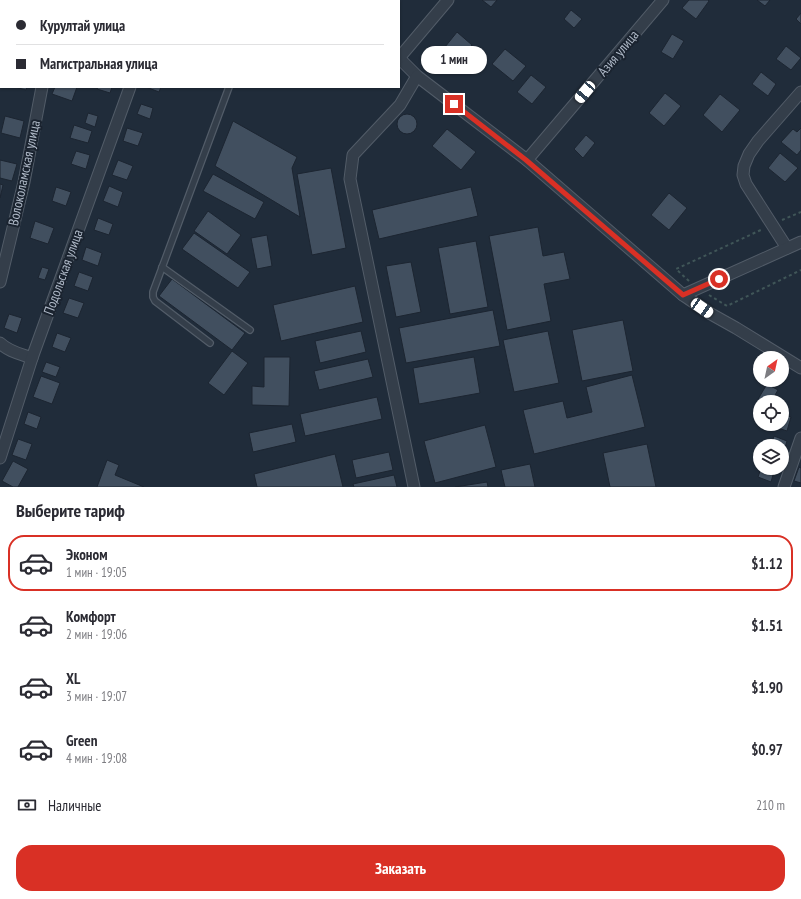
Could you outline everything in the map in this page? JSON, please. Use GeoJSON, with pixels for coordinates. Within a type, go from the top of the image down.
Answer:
{"type":"FeatureCollection","features":[{"type":"Feature","properties":{"kind":"street"},"geometry":{"type":"LineString","coordinates":[[400,57],[448,0]]}},
{"type":"Feature","properties":{"kind":"street","name":"Азия улица"},"geometry":{"type":"LineString","coordinates":[[526,160],[663,0]]}},
{"type":"Feature","properties":{"kind":"street"},"geometry":{"type":"LineString","coordinates":[[400,59],[418,76],[526,160],[683,295],[711,314],[801,368]]}},
{"type":"Feature","properties":{"kind":"street"},"geometry":{"type":"LineString","coordinates":[[414,487],[350,178],[353,155],[400,105],[418,76]]}},
{"type":"Feature","properties":{"kind":"street","name":"Волоколамская улица"},"geometry":{"type":"LineString","coordinates":[[0,282],[24,182],[42,88]]}},
{"type":"Feature","properties":{"kind":"street","name":"Подольская улица"},"geometry":{"type":"LineString","coordinates":[[0,458],[32,358],[130,88]]}},
{"type":"Feature","properties":{"kind":"street"},"geometry":{"type":"LineString","coordinates":[[787,248],[746,184],[743,175],[744,166],[749,154],[758,141],[801,92]]}},
{"type":"Feature","properties":{"kind":"street"},"geometry":{"type":"LineString","coordinates":[[683,295],[801,242]]}},
{"type":"Feature","properties":{"kind":"street"},"geometry":{"type":"LineString","coordinates":[[0,343],[5,348],[32,358]]}},
{"type":"Feature","properties":{"kind":"street"},"geometry":{"type":"LineString","coordinates":[[784,487],[801,438]]}},
{"type":"Feature","properties":{"kind":"lane"},"geometry":{"type":"LineString","coordinates":[[210,343],[155,301],[153,292],[229,88]]}},
{"type":"Feature","properties":{"kind":"lane"},"geometry":{"type":"LineString","coordinates":[[162,267],[250,330]]}},
{"type":"Feature","properties":{"kind":"path"},"geometry":{"type":"LineString","coordinates":[[676,269],[801,212]]}},
{"type":"Feature","properties":{"kind":"path"},"geometry":{"type":"LineString","coordinates":[[727,306],[801,270]]}},
{"type":"Feature","properties":{"kind":"building"},"geometry":{"type":"Polygon","coordinates":[[[482,0],[497,0],[491,7],[482,0]]]}},
{"type":"Feature","properties":{"kind":"building"},"geometry":{"type":"Polygon","coordinates":[[[689,0],[709,1],[696,19],[682,8],[689,0]]]}},
{"type":"Feature","properties":{"kind":"building"},"geometry":{"type":"Polygon","coordinates":[[[757,0],[770,0],[765,6],[757,0]]]}},
{"type":"Feature","properties":{"kind":"building"},"geometry":{"type":"Polygon","coordinates":[[[571,10],[582,19],[574,28],[564,19],[571,10]]]}},
{"type":"Feature","properties":{"kind":"building"},"geometry":{"type":"Polygon","coordinates":[[[801,13],[801,24],[796,19],[801,13]]]}},
{"type":"Feature","properties":{"kind":"building"},"geometry":{"type":"Polygon","coordinates":[[[457,32],[472,45],[460,60],[445,47],[457,32]]]}},
{"type":"Feature","properties":{"kind":"building"},"geometry":{"type":"Polygon","coordinates":[[[672,34],[684,41],[673,59],[661,52],[672,34]]]}},
{"type":"Feature","properties":{"kind":"building"},"geometry":{"type":"Polygon","coordinates":[[[786,46],[801,58],[791,70],[776,59],[786,46]]]}},
{"type":"Feature","properties":{"kind":"building"},"geometry":{"type":"Polygon","coordinates":[[[505,49],[526,66],[513,81],[492,64],[505,49]]]}},
{"type":"Feature","properties":{"kind":"building"},"geometry":{"type":"Polygon","coordinates":[[[761,72],[776,84],[768,96],[752,84],[761,72]]]}},
{"type":"Feature","properties":{"kind":"building"},"geometry":{"type":"Polygon","coordinates":[[[531,75],[546,87],[532,104],[517,92],[531,75]]]}},
{"type":"Feature","properties":{"kind":"building"},"geometry":{"type":"Polygon","coordinates":[[[55,88],[77,88],[72,101],[52,94],[55,88]]]}},
{"type":"Feature","properties":{"kind":"building"},"geometry":{"type":"Polygon","coordinates":[[[98,88],[112,88],[110,93],[98,88]]]}},
{"type":"Feature","properties":{"kind":"building"},"geometry":{"type":"Polygon","coordinates":[[[149,88],[161,88],[159,92],[149,88]]]}},
{"type":"Feature","properties":{"kind":"building"},"geometry":{"type":"Polygon","coordinates":[[[665,93],[681,106],[664,126],[649,113],[665,93]]]}},
{"type":"Feature","properties":{"kind":"building"},"geometry":{"type":"Polygon","coordinates":[[[720,94],[740,110],[722,132],[703,115],[720,94]]]}},
{"type":"Feature","properties":{"kind":"building"},"geometry":{"type":"Polygon","coordinates":[[[141,104],[153,108],[150,119],[137,114],[141,104]]]}},
{"type":"Feature","properties":{"kind":"building"},"geometry":{"type":"Polygon","coordinates":[[[88,113],[98,116],[95,127],[85,123],[88,113]]]}},
{"type":"Feature","properties":{"kind":"building"},"geometry":{"type":"Polygon","coordinates":[[[407,114],[414,117],[417,124],[414,131],[407,134],[400,131],[397,124],[400,117],[407,114]]]}},
{"type":"Feature","properties":{"kind":"building"},"geometry":{"type":"Polygon","coordinates":[[[5,116],[24,121],[20,138],[1,133],[5,116]]]}},
{"type":"Feature","properties":{"kind":"building"},"geometry":{"type":"Polygon","coordinates":[[[233,121],[297,157],[292,168],[300,217],[215,166],[233,121]]]}},
{"type":"Feature","properties":{"kind":"building"},"geometry":{"type":"Polygon","coordinates":[[[74,125],[92,131],[88,143],[70,138],[74,125]]]}},
{"type":"Feature","properties":{"kind":"building"},"geometry":{"type":"Polygon","coordinates":[[[127,128],[143,133],[138,146],[123,141],[127,128]]]}},
{"type":"Feature","properties":{"kind":"building"},"geometry":{"type":"Polygon","coordinates":[[[801,128],[801,150],[797,155],[781,142],[793,129],[797,132],[801,128]]]}},
{"type":"Feature","properties":{"kind":"building"},"geometry":{"type":"Polygon","coordinates":[[[447,129],[476,152],[461,170],[432,146],[447,129]]]}},
{"type":"Feature","properties":{"kind":"building"},"geometry":{"type":"Polygon","coordinates":[[[586,135],[595,143],[583,158],[574,149],[586,135]]]}},
{"type":"Feature","properties":{"kind":"building"},"geometry":{"type":"Polygon","coordinates":[[[76,151],[90,155],[86,169],[71,164],[76,151]]]}},
{"type":"Feature","properties":{"kind":"building"},"geometry":{"type":"Polygon","coordinates":[[[780,153],[798,168],[785,182],[768,168],[780,153]]]}},
{"type":"Feature","properties":{"kind":"building"},"geometry":{"type":"Polygon","coordinates":[[[0,160],[17,164],[12,181],[0,178],[0,160]]]}},
{"type":"Feature","properties":{"kind":"building"},"geometry":{"type":"Polygon","coordinates":[[[118,160],[133,166],[127,180],[112,175],[118,160]]]}},
{"type":"Feature","properties":{"kind":"building"},"geometry":{"type":"Polygon","coordinates":[[[331,168],[346,248],[312,255],[297,174],[331,168]]]}},
{"type":"Feature","properties":{"kind":"building"},"geometry":{"type":"Polygon","coordinates":[[[213,174],[264,202],[255,219],[203,191],[213,174]]]}},
{"type":"Feature","properties":{"kind":"building"},"geometry":{"type":"Polygon","coordinates":[[[0,184],[3,185],[0,198],[0,184]]]}},
{"type":"Feature","properties":{"kind":"building"},"geometry":{"type":"Polygon","coordinates":[[[109,186],[123,192],[118,207],[103,201],[109,186]]]}},
{"type":"Feature","properties":{"kind":"building"},"geometry":{"type":"Polygon","coordinates":[[[56,187],[71,192],[66,206],[52,201],[56,187]]]}},
{"type":"Feature","properties":{"kind":"building"},"geometry":{"type":"Polygon","coordinates":[[[471,187],[478,216],[379,239],[372,210],[471,187]]]}},
{"type":"Feature","properties":{"kind":"building"},"geometry":{"type":"Polygon","coordinates":[[[669,193],[687,208],[669,230],[651,215],[669,193]]]}},
{"type":"Feature","properties":{"kind":"building"},"geometry":{"type":"Polygon","coordinates":[[[208,211],[241,235],[227,254],[194,231],[208,211]]]}},
{"type":"Feature","properties":{"kind":"building"},"geometry":{"type":"Polygon","coordinates":[[[98,218],[113,224],[109,235],[94,230],[98,218]]]}},
{"type":"Feature","properties":{"kind":"building"},"geometry":{"type":"Polygon","coordinates":[[[35,221],[54,228],[48,244],[30,238],[35,221]]]}},
{"type":"Feature","properties":{"kind":"building"},"geometry":{"type":"Polygon","coordinates":[[[538,227],[543,256],[564,252],[570,279],[544,284],[551,321],[507,330],[489,236],[538,227]]]}},
{"type":"Feature","properties":{"kind":"building"},"geometry":{"type":"Polygon","coordinates":[[[194,233],[250,272],[238,288],[182,249],[194,233]]]}},
{"type":"Feature","properties":{"kind":"building"},"geometry":{"type":"Polygon","coordinates":[[[267,235],[272,266],[257,269],[251,238],[267,235]]]}},
{"type":"Feature","properties":{"kind":"building"},"geometry":{"type":"Polygon","coordinates":[[[476,241],[488,307],[450,314],[438,248],[476,241]]]}},
{"type":"Feature","properties":{"kind":"building"},"geometry":{"type":"Polygon","coordinates":[[[86,247],[102,253],[98,266],[82,260],[86,247]]]}},
{"type":"Feature","properties":{"kind":"building"},"geometry":{"type":"Polygon","coordinates":[[[411,262],[421,312],[396,317],[386,266],[411,262]]]}},
{"type":"Feature","properties":{"kind":"building"},"geometry":{"type":"Polygon","coordinates":[[[42,267],[49,269],[45,280],[38,278],[42,267]]]}},
{"type":"Feature","properties":{"kind":"building"},"geometry":{"type":"Polygon","coordinates":[[[79,272],[93,277],[88,291],[74,286],[79,272]]]}},
{"type":"Feature","properties":{"kind":"building"},"geometry":{"type":"Polygon","coordinates":[[[172,279],[245,333],[232,350],[159,296],[172,279]]]}},
{"type":"Feature","properties":{"kind":"building"},"geometry":{"type":"Polygon","coordinates":[[[355,286],[363,322],[281,341],[273,305],[355,286]]]}},
{"type":"Feature","properties":{"kind":"building"},"geometry":{"type":"Polygon","coordinates":[[[69,298],[84,303],[78,318],[63,313],[69,298]]]}},
{"type":"Feature","properties":{"kind":"building"},"geometry":{"type":"Polygon","coordinates":[[[493,310],[500,346],[406,363],[399,328],[493,310]]]}},
{"type":"Feature","properties":{"kind":"building"},"geometry":{"type":"Polygon","coordinates":[[[9,314],[22,318],[17,333],[4,328],[9,314]]]}},
{"type":"Feature","properties":{"kind":"building"},"geometry":{"type":"Polygon","coordinates":[[[623,320],[633,371],[582,381],[572,330],[623,320]]]}},
{"type":"Feature","properties":{"kind":"building"},"geometry":{"type":"Polygon","coordinates":[[[361,331],[366,352],[320,363],[315,341],[361,331]]]}},
{"type":"Feature","properties":{"kind":"building"},"geometry":{"type":"Polygon","coordinates":[[[548,331],[559,383],[514,392],[503,340],[548,331]]]}},
{"type":"Feature","properties":{"kind":"building"},"geometry":{"type":"Polygon","coordinates":[[[57,333],[71,338],[65,352],[52,347],[57,333]]]}},
{"type":"Feature","properties":{"kind":"building"},"geometry":{"type":"Polygon","coordinates":[[[232,351],[248,363],[224,395],[208,383],[232,351]]]}},
{"type":"Feature","properties":{"kind":"building"},"geometry":{"type":"Polygon","coordinates":[[[264,357],[290,357],[289,406],[252,405],[252,386],[264,387],[264,357]]]}},
{"type":"Feature","properties":{"kind":"building"},"geometry":{"type":"Polygon","coordinates":[[[474,357],[480,393],[419,404],[413,368],[474,357]]]}},
{"type":"Feature","properties":{"kind":"building"},"geometry":{"type":"Polygon","coordinates":[[[368,359],[373,377],[319,390],[314,371],[368,359]]]}},
{"type":"Feature","properties":{"kind":"building"},"geometry":{"type":"Polygon","coordinates":[[[46,362],[60,367],[56,377],[42,372],[46,362]]]}},
{"type":"Feature","properties":{"kind":"building"},"geometry":{"type":"Polygon","coordinates":[[[632,375],[645,427],[534,454],[523,410],[563,401],[567,418],[592,412],[586,387],[632,375]]]}},
{"type":"Feature","properties":{"kind":"building"},"geometry":{"type":"Polygon","coordinates":[[[41,376],[60,383],[52,404],[33,397],[41,376]]]}},
{"type":"Feature","properties":{"kind":"building"},"geometry":{"type":"Polygon","coordinates":[[[765,387],[772,387],[778,390],[775,395],[761,395],[765,387]]]}},
{"type":"Feature","properties":{"kind":"building"},"geometry":{"type":"Polygon","coordinates":[[[377,397],[382,419],[305,436],[300,414],[377,397]]]}},
{"type":"Feature","properties":{"kind":"building"},"geometry":{"type":"Polygon","coordinates":[[[28,412],[41,417],[37,429],[24,424],[28,412]]]}},
{"type":"Feature","properties":{"kind":"building"},"geometry":{"type":"Polygon","coordinates":[[[292,424],[296,442],[253,452],[249,433],[292,424]]]}},
{"type":"Feature","properties":{"kind":"building"},"geometry":{"type":"Polygon","coordinates":[[[485,425],[496,467],[435,483],[424,441],[485,425]]]}},
{"type":"Feature","properties":{"kind":"building"},"geometry":{"type":"Polygon","coordinates":[[[774,436],[782,439],[773,439],[774,436]]]}},
{"type":"Feature","properties":{"kind":"building"},"geometry":{"type":"Polygon","coordinates":[[[18,439],[32,444],[26,460],[12,455],[18,439]]]}},
{"type":"Feature","properties":{"kind":"building"},"geometry":{"type":"Polygon","coordinates":[[[647,444],[656,487],[610,487],[603,453],[647,444]]]}},
{"type":"Feature","properties":{"kind":"building"},"geometry":{"type":"Polygon","coordinates":[[[389,452],[393,470],[356,478],[352,460],[389,452]]]}},
{"type":"Feature","properties":{"kind":"building"},"geometry":{"type":"Polygon","coordinates":[[[335,454],[343,487],[257,487],[254,474],[335,454]]]}},
{"type":"Feature","properties":{"kind":"building"},"geometry":{"type":"Polygon","coordinates":[[[107,460],[119,465],[115,475],[144,487],[97,487],[107,460]]]}},
{"type":"Feature","properties":{"kind":"building"},"geometry":{"type":"Polygon","coordinates":[[[13,461],[28,469],[18,487],[13,487],[2,481],[13,461]]]}},
{"type":"Feature","properties":{"kind":"building"},"geometry":{"type":"Polygon","coordinates":[[[530,464],[535,487],[505,487],[501,470],[530,464]]]}},
{"type":"Feature","properties":{"kind":"building"},"geometry":{"type":"Polygon","coordinates":[[[799,467],[801,468],[801,483],[794,481],[799,467]]]}},
{"type":"Feature","properties":{"kind":"building"},"geometry":{"type":"Polygon","coordinates":[[[394,475],[397,487],[354,487],[353,484],[394,475]]]}},
{"type":"Feature","properties":{"kind":"building"},"geometry":{"type":"Polygon","coordinates":[[[759,475],[773,475],[771,482],[758,477],[759,475]]]}},
{"type":"Feature","properties":{"kind":"building"},"geometry":{"type":"Polygon","coordinates":[[[487,482],[488,487],[455,487],[487,482]]]}},
{"type":"Feature","properties":{"kind":"route"},"geometry":{"type":"LineString","coordinates":[[454,104],[526,160],[683,295],[719,279]]}}]}
